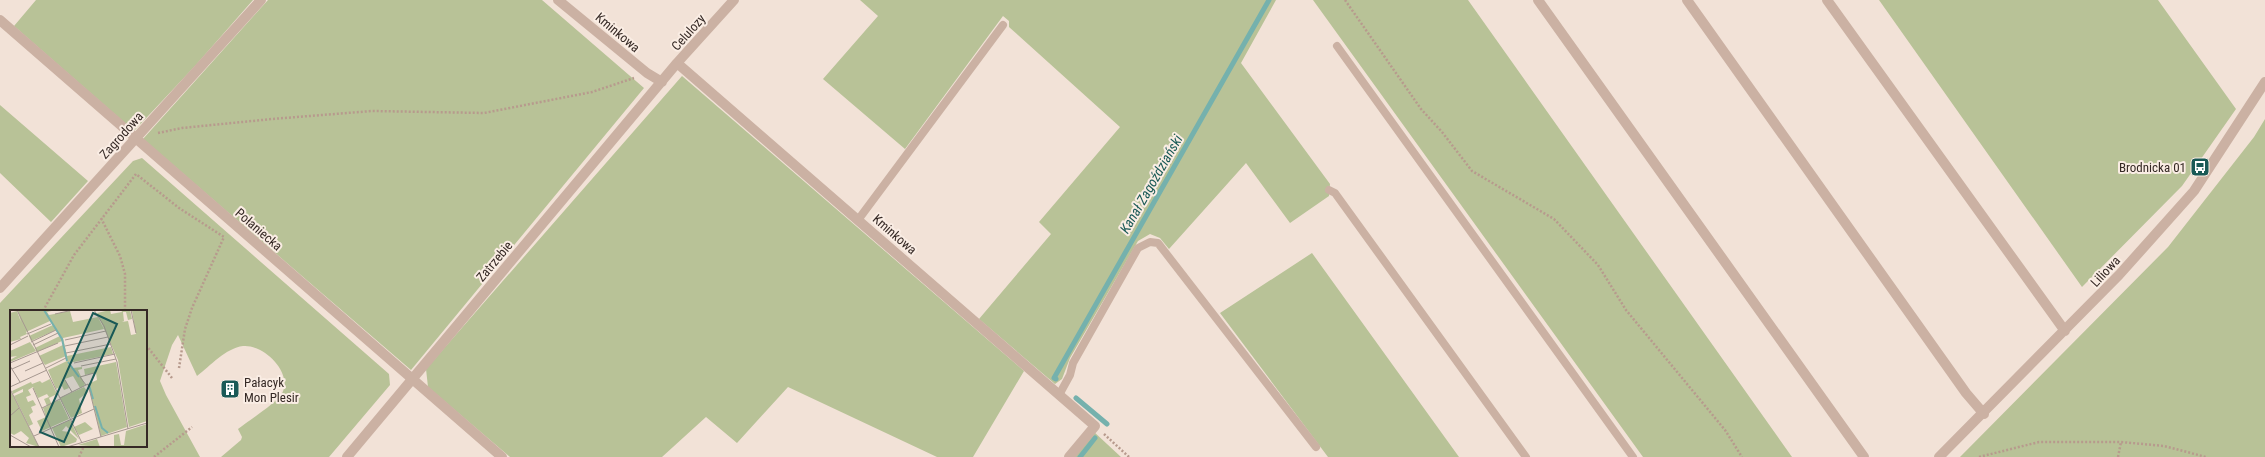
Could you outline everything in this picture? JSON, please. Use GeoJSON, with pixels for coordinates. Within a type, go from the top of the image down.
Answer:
{"type":"FeatureCollection","features":[{"type":"Feature","properties":{"kind":"street","name":"Zagrodowa"},"geometry":{"type":"LineString","coordinates":[[0,288],[261,0]]}},
{"type":"Feature","properties":{"kind":"street","name":"Kminkowa"},"geometry":{"type":"LineString","coordinates":[[558,0],[647,73],[662,82]]}},
{"type":"Feature","properties":{"kind":"street","name":"Celulozy"},"geometry":{"type":"LineString","coordinates":[[662,82],[677,63],[734,0]]}},
{"type":"Feature","properties":{"kind":"street"},"geometry":{"type":"LineString","coordinates":[[1538,0],[1864,457]]}},
{"type":"Feature","properties":{"kind":"street"},"geometry":{"type":"LineString","coordinates":[[1687,0],[1962,386],[1984,414]]}},
{"type":"Feature","properties":{"kind":"street"},"geometry":{"type":"LineString","coordinates":[[1827,0],[2065,331]]}},
{"type":"Feature","properties":{"kind":"street","name":"Połaniecka"},"geometry":{"type":"LineString","coordinates":[[0,20],[411,380],[502,457]]}},
{"type":"Feature","properties":{"kind":"street","name":"Kminkowa"},"geometry":{"type":"LineString","coordinates":[[677,63],[1095,426]]}},
{"type":"Feature","properties":{"kind":"street","name":"Zatrzebie"},"geometry":{"type":"LineString","coordinates":[[347,457],[662,82]]}},
{"type":"Feature","properties":{"kind":"street","name":"Liliowa"},"geometry":{"type":"LineString","coordinates":[[1939,457],[1984,414],[2065,331],[2194,192],[2265,82]]}},
{"type":"Feature","properties":{"kind":"street"},"geometry":{"type":"LineString","coordinates":[[1069,457],[1095,426]]}},
{"type":"Feature","properties":{"kind":"lane"},"geometry":{"type":"LineString","coordinates":[[858,220],[1003,25]]}},
{"type":"Feature","properties":{"kind":"lane"},"geometry":{"type":"LineString","coordinates":[[1337,46],[1633,457]]}},
{"type":"Feature","properties":{"kind":"lane"},"geometry":{"type":"LineString","coordinates":[[1329,190],[1335,193],[1526,457]]}},
{"type":"Feature","properties":{"kind":"lane"},"geometry":{"type":"LineString","coordinates":[[1059,395],[1070,375],[1073,363],[1138,248],[1150,242],[1158,243],[1316,448]]}},
{"type":"Feature","properties":{"kind":"path"},"geometry":{"type":"LineString","coordinates":[[1344,0],[1421,109],[1442,132],[1472,171],[1554,219],[1598,265],[1626,310],[1725,430],[1742,457]]}},
{"type":"Feature","properties":{"kind":"path"},"geometry":{"type":"LineString","coordinates":[[136,138],[182,128],[372,111],[484,113],[592,92],[647,73]]}},
{"type":"Feature","properties":{"kind":"path"},"geometry":{"type":"LineString","coordinates":[[44,310],[74,255],[136,174],[179,208],[224,238],[192,308],[185,329],[179,368]]}},
{"type":"Feature","properties":{"kind":"path"},"geometry":{"type":"LineString","coordinates":[[101,218],[120,256],[125,274],[125,310]]}},
{"type":"Feature","properties":{"kind":"path"},"geometry":{"type":"LineString","coordinates":[[147,346],[172,378]]}},
{"type":"Feature","properties":{"kind":"path"},"geometry":{"type":"LineString","coordinates":[[1095,426],[1129,457]]}},
{"type":"Feature","properties":{"kind":"path"},"geometry":{"type":"LineString","coordinates":[[154,457],[192,427]]}},
{"type":"Feature","properties":{"kind":"path"},"geometry":{"type":"LineString","coordinates":[[1979,457],[2039,442],[2120,442],[2164,446],[2206,457]]}},
{"type":"Feature","properties":{"kind":"path"},"geometry":{"type":"LineString","coordinates":[[2118,457],[2120,442]]}},
{"type":"Feature","properties":{"kind":"path"},"geometry":{"type":"LineString","coordinates":[[79,457],[84,447]]}},
{"type":"Feature","properties":{"kind":"green space"},"geometry":{"type":"Polygon","coordinates":[[[36,0],[253,0],[195,66],[134,131],[14,26],[36,0]]]}},
{"type":"Feature","properties":{"kind":"green space"},"geometry":{"type":"Polygon","coordinates":[[[268,0],[542,0],[644,88],[411,370],[143,139],[268,0]]]}},
{"type":"Feature","properties":{"kind":"green space"},"geometry":{"type":"Polygon","coordinates":[[[860,0],[1276,0],[1241,63],[1330,184],[1329,196],[1290,223],[1246,163],[1169,249],[1160,238],[1150,234],[1138,241],[1070,358],[1062,379],[1055,384],[979,319],[1051,234],[1039,222],[1120,127],[1009,27],[1009,21],[1003,16],[905,149],[823,79],[878,16],[860,0]]]}},
{"type":"Feature","properties":{"kind":"green space"},"geometry":{"type":"Polygon","coordinates":[[[1313,0],[1468,0],[1792,457],[1643,457],[1313,0]]]}},
{"type":"Feature","properties":{"kind":"green space"},"geometry":{"type":"Polygon","coordinates":[[[1879,0],[2158,0],[2236,109],[2182,186],[2082,287],[1879,0]]]}},
{"type":"Feature","properties":{"kind":"green space"},"geometry":{"type":"Polygon","coordinates":[[[682,76],[1024,371],[973,457],[937,457],[788,387],[737,443],[706,417],[662,457],[510,457],[428,387],[426,369],[682,76]]]}},
{"type":"Feature","properties":{"kind":"green space"},"geometry":{"type":"Polygon","coordinates":[[[0,105],[88,181],[51,222],[0,173],[0,105]]]}},
{"type":"Feature","properties":{"kind":"green space"},"geometry":{"type":"Polygon","coordinates":[[[2265,119],[2265,457],[1960,457],[2168,247],[2254,137],[2265,119]]]}},
{"type":"Feature","properties":{"kind":"green space"},"geometry":{"type":"Polygon","coordinates":[[[142,158],[389,374],[390,385],[329,457],[221,457],[241,440],[242,437],[238,429],[268,407],[281,395],[284,387],[284,378],[281,370],[268,355],[260,350],[243,346],[230,350],[197,376],[178,335],[172,345],[160,381],[166,395],[200,457],[0,457],[0,303],[133,161],[142,158]]]}},
{"type":"Feature","properties":{"kind":"green space"},"geometry":{"type":"Polygon","coordinates":[[[1312,253],[1459,457],[1328,457],[1220,313],[1312,253]]]}},
{"type":"Feature","properties":{"kind":"green space"},"geometry":{"type":"Polygon","coordinates":[[[1093,431],[1121,457],[1072,457],[1093,431]]]}},
{"type":"Feature","properties":{"kind":"waterway","name":"Kanał Zagoździański"},"geometry":{"type":"LineString","coordinates":[[1056,379],[1054,378],[1269,0]]}},
{"type":"Feature","properties":{"kind":"waterway","name":"Kanał Zagoździański"},"geometry":{"type":"LineString","coordinates":[[1076,398],[1107,424]]}},
{"type":"Feature","properties":{"kind":"waterway","name":"Kanał Zagoździański"},"geometry":{"type":"LineString","coordinates":[[1080,457],[1095,438]]}},
{"type":"Feature","properties":{"kind":"place","name":"Brodnicka 01"},"geometry":{"type":"Point","coordinates":[2200,167]}},
{"type":"Feature","properties":{"kind":"place","name":"Pałacyk Mon Plesir"},"geometry":{"type":"Point","coordinates":[230,389]}}]}
